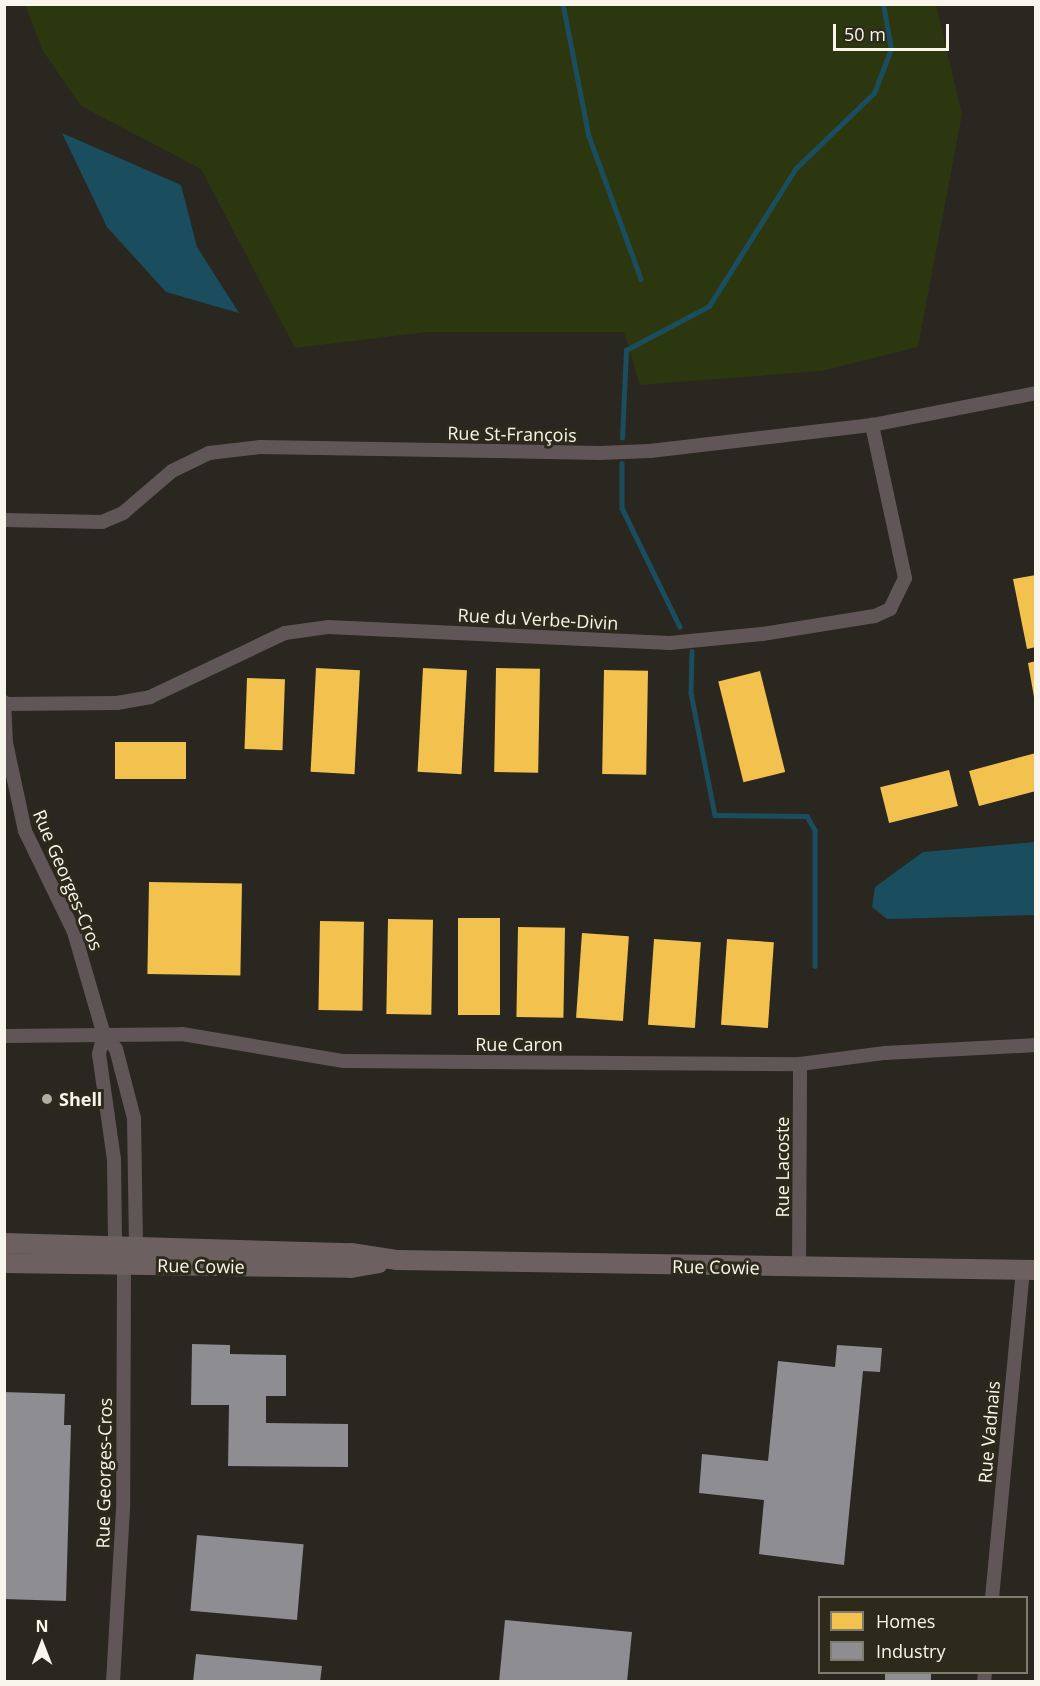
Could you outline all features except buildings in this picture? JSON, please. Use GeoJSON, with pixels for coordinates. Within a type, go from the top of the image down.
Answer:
{"type":"FeatureCollection","features":[{"type":"Feature","properties":{"kind":"main road","name":"Rue Cowie"},"geometry":{"type":"LineString","coordinates":[[4,1243],[136,1245],[351,1253],[397,1260],[799,1269],[1029,1270]]}},
{"type":"Feature","properties":{"kind":"main road","name":"Rue Cowie"},"geometry":{"type":"LineString","coordinates":[[4,1263],[351,1268],[397,1260]]}},
{"type":"Feature","properties":{"kind":"street","name":"Rue St-François"},"geometry":{"type":"LineString","coordinates":[[4,520],[102,522],[123,513],[172,471],[209,453],[260,447],[600,453],[872,425],[1035,393]]}},
{"type":"Feature","properties":{"kind":"street","name":"Rue du Verbe-Divin"},"geometry":{"type":"LineString","coordinates":[[5,703],[117,703],[150,697],[285,633],[328,627],[670,643],[762,634],[875,616],[890,609],[905,578],[872,425]]}},
{"type":"Feature","properties":{"kind":"street","name":"Rue Georges-Cros"},"geometry":{"type":"LineString","coordinates":[[5,703],[10,772],[25,831],[74,932],[104,1035],[116,1049],[134,1118],[136,1245]]}},
{"type":"Feature","properties":{"kind":"street","name":"Rue Caron"},"geometry":{"type":"LineString","coordinates":[[4,1036],[182,1034],[344,1061],[800,1064],[885,1053],[1035,1046]]}},
{"type":"Feature","properties":{"kind":"street","name":"Rue Georges-Cros"},"geometry":{"type":"LineString","coordinates":[[104,1035],[99,1054],[112,1139],[115,1245],[124,1264],[123,1509],[113,1682]]}},
{"type":"Feature","properties":{"kind":"street","name":"Rue Lacoste"},"geometry":{"type":"LineString","coordinates":[[799,1269],[800,1064]]}},
{"type":"Feature","properties":{"kind":"street"},"geometry":{"type":"LineString","coordinates":[[112,1139],[134,1137]]}},
{"type":"Feature","properties":{"kind":"street"},"geometry":{"type":"LineString","coordinates":[[124,1264],[136,1245]]}},
{"type":"Feature","properties":{"kind":"street","name":"Rue Vadnais"},"geometry":{"type":"LineString","coordinates":[[992,1596],[1029,1270]]}},
{"type":"Feature","properties":{"kind":"green space"},"geometry":{"type":"Polygon","coordinates":[[[25,5],[936,5],[962,114],[918,347],[821,371],[640,385],[624,332],[427,332],[295,348],[201,169],[81,106],[43,51],[25,5]]]}},
{"type":"Feature","properties":{"kind":"water"},"geometry":{"type":"Polygon","coordinates":[[[62,133],[181,185],[197,247],[239,313],[166,292],[107,227],[62,133]]]}},
{"type":"Feature","properties":{"kind":"water"},"geometry":{"type":"Polygon","coordinates":[[[1035,842],[1035,915],[887,919],[872,907],[875,887],[923,852],[1035,842]]]}},
{"type":"Feature","properties":{"kind":"waterway"},"geometry":{"type":"LineString","coordinates":[[563,4],[589,136],[641,279]]}},
{"type":"Feature","properties":{"kind":"waterway"},"geometry":{"type":"LineString","coordinates":[[622,438],[626,350],[709,306],[796,168],[874,93],[891,49],[883,4]]}},
{"type":"Feature","properties":{"kind":"waterway"},"geometry":{"type":"LineString","coordinates":[[622,463],[622,508],[680,627]]}},
{"type":"Feature","properties":{"kind":"waterway"},"geometry":{"type":"LineString","coordinates":[[692,651],[691,693],[715,815],[807,816],[815,830],[815,966]]}},
{"type":"Feature","properties":{"kind":"place","name":"Shell"},"geometry":{"type":"Point","coordinates":[47,1099]}}]}
